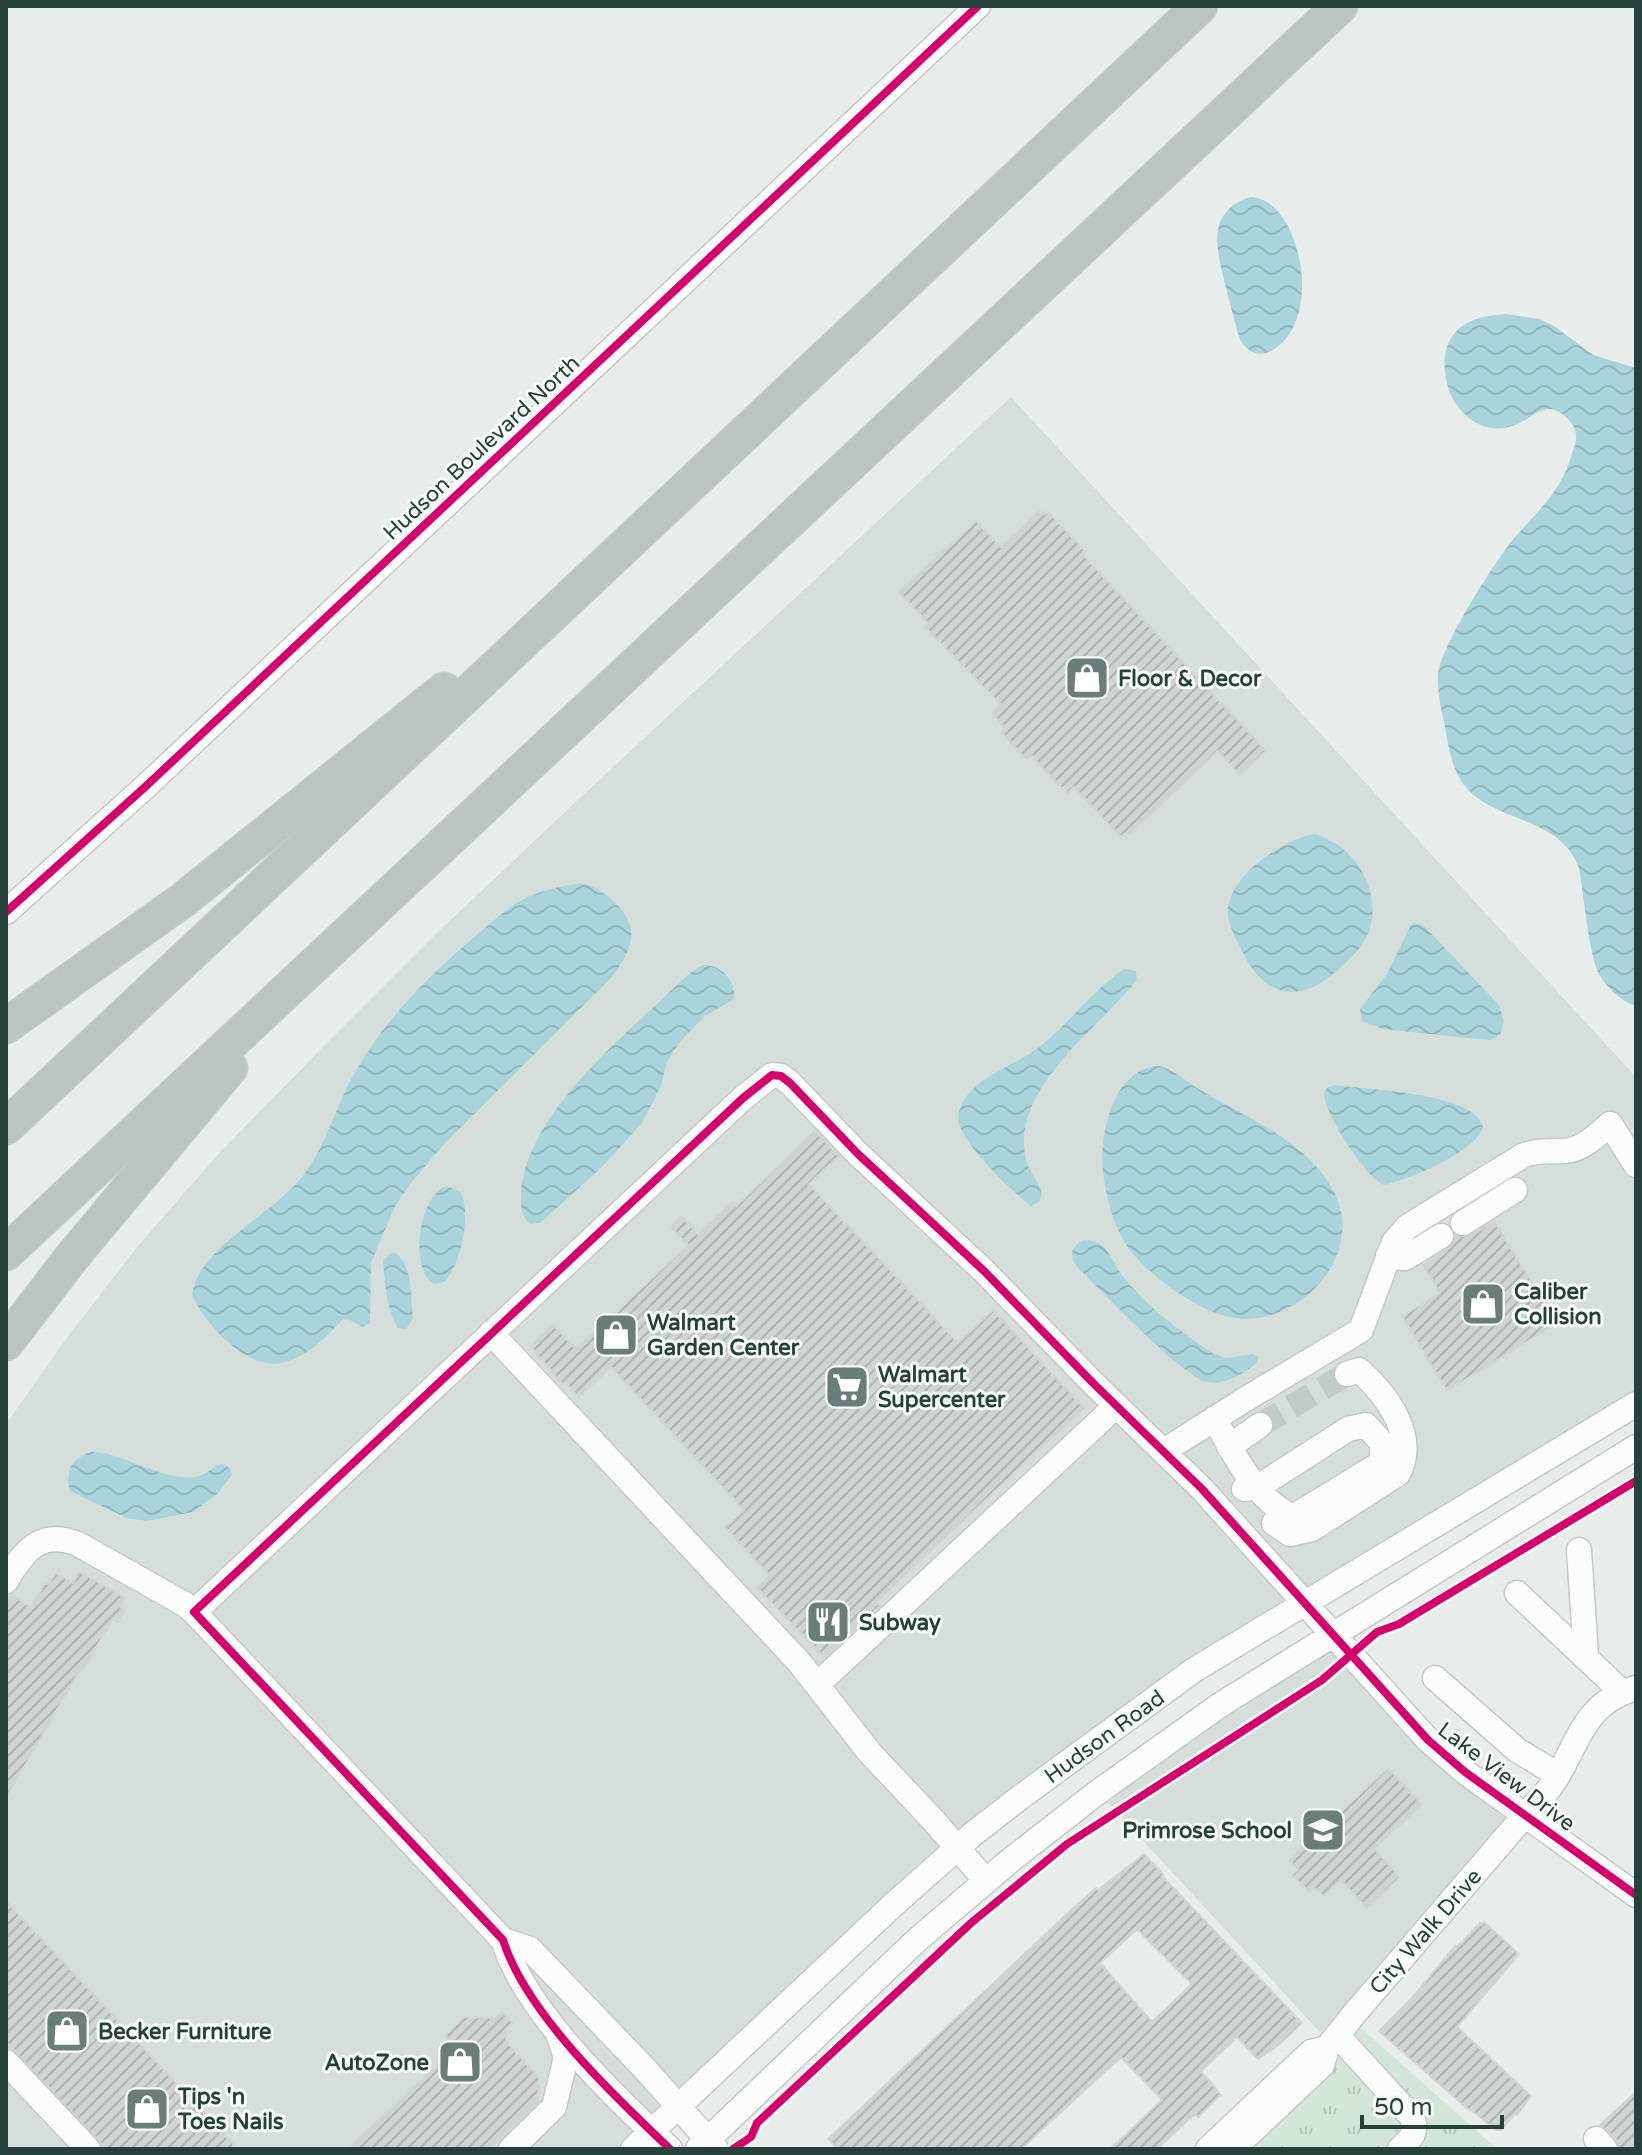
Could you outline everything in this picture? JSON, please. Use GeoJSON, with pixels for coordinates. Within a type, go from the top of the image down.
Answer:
{"type":"FeatureCollection","features":[{"type":"Feature","properties":{"kind":"highway"},"geometry":{"type":"LineString","coordinates":[[6,1127],[1200,6]]}},
{"type":"Feature","properties":{"kind":"highway"},"geometry":{"type":"LineString","coordinates":[[6,1253],[1340,6]]}},
{"type":"Feature","properties":{"kind":"highway"},"geometry":{"type":"LineString","coordinates":[[6,1026],[183,900],[391,730],[602,567]]}},
{"type":"Feature","properties":{"kind":"highway"},"geometry":{"type":"LineString","coordinates":[[6,1343],[88,1238],[326,955]]}},
{"type":"Feature","properties":{"kind":"street","name":"Hudson Boulevard North"},"geometry":{"type":"LineString","coordinates":[[6,912],[134,797],[978,6]]}},
{"type":"Feature","properties":{"kind":"street","name":"Lake View Drive"},"geometry":{"type":"LineString","coordinates":[[491,1333],[763,1080],[776,1075],[790,1083],[858,1154],[1017,1303],[1164,1451],[1236,1526],[1428,1740],[1465,1772],[1603,1868],[1636,1895]]}},
{"type":"Feature","properties":{"kind":"street"},"geometry":{"type":"LineString","coordinates":[[1610,1124],[1636,1142]]}},
{"type":"Feature","properties":{"kind":"street"},"geometry":{"type":"LineString","coordinates":[[1610,1124],[1636,1165]]}},
{"type":"Feature","properties":{"kind":"street"},"geometry":{"type":"LineString","coordinates":[[1164,1451],[1361,1330],[1388,1256],[1397,1236],[1407,1227],[1517,1159],[1540,1151],[1574,1150],[1610,1124]]}},
{"type":"Feature","properties":{"kind":"street"},"geometry":{"type":"LineString","coordinates":[[1463,1223],[1515,1190]]}},
{"type":"Feature","properties":{"kind":"street"},"geometry":{"type":"LineString","coordinates":[[1388,1256],[1405,1258],[1441,1236]]}},
{"type":"Feature","properties":{"kind":"street"},"geometry":{"type":"LineString","coordinates":[[194,1612],[491,1333],[818,1684],[870,1753],[986,1881]]}},
{"type":"Feature","properties":{"kind":"street"},"geometry":{"type":"LineString","coordinates":[[1207,1423],[1234,1444],[1259,1472],[1258,1484],[1272,1521],[1290,1534],[1312,1529],[1398,1474],[1406,1459],[1397,1415],[1377,1386],[1359,1370],[1347,1374]]}},
{"type":"Feature","properties":{"kind":"street","name":"Hudson Road"},"geometry":{"type":"LineString","coordinates":[[633,2149],[957,1848],[1022,1796],[1194,1670],[1636,1404]]}},
{"type":"Feature","properties":{"kind":"street"},"geometry":{"type":"LineString","coordinates":[[818,1684],[1116,1406]]}},
{"type":"Feature","properties":{"kind":"street"},"geometry":{"type":"LineString","coordinates":[[1207,1423],[1258,1484],[1283,1512],[1293,1517],[1383,1462],[1381,1442],[1366,1425],[1348,1429],[1258,1484]]}},
{"type":"Feature","properties":{"kind":"street"},"geometry":{"type":"LineString","coordinates":[[1234,1444],[1260,1425]]}},
{"type":"Feature","properties":{"kind":"street","name":"Hudson Road"},"geometry":{"type":"LineString","coordinates":[[707,2146],[918,1939],[1054,1825],[1164,1743],[1636,1447]]}},
{"type":"Feature","properties":{"kind":"street"},"geometry":{"type":"LineString","coordinates":[[6,1581],[30,1547],[47,1540],[64,1540],[78,1544],[186,1605],[503,1940],[510,1965],[556,2030],[670,2149]]}},
{"type":"Feature","properties":{"kind":"street"},"geometry":{"type":"LineString","coordinates":[[1579,1550],[1586,1656]]}},
{"type":"Feature","properties":{"kind":"street"},"geometry":{"type":"LineString","coordinates":[[1517,1593],[1586,1656],[1629,1690]]}},
{"type":"Feature","properties":{"kind":"street"},"geometry":{"type":"LineString","coordinates":[[1435,1678],[1517,1750],[1558,1775]]}},
{"type":"Feature","properties":{"kind":"street","name":"City Walk Drive"},"geometry":{"type":"LineString","coordinates":[[1233,2149],[1322,2065],[1332,2042],[1545,1795],[1590,1716],[1629,1690]]}},
{"type":"Feature","properties":{"kind":"street"},"geometry":{"type":"LineString","coordinates":[[503,1940],[530,1949],[678,2106],[707,2146]]}},
{"type":"Feature","properties":{"kind":"street"},"geometry":{"type":"LineString","coordinates":[[517,2144],[555,2103],[566,2057],[556,2030]]}},
{"type":"Feature","properties":{"kind":"street"},"geometry":{"type":"LineString","coordinates":[[1332,2042],[1411,2116],[1414,2134],[1400,2149]]}},
{"type":"Feature","properties":{"kind":"street","name":"City Walk Drive"},"geometry":{"type":"LineString","coordinates":[[1208,2149],[1311,2052],[1332,2042]]}},
{"type":"Feature","properties":{"kind":"street"},"geometry":{"type":"LineString","coordinates":[[6,2062],[88,2149]]}},
{"type":"Feature","properties":{"kind":"shaded area"},"geometry":{"type":"Polygon","coordinates":[[[1011,397],[1636,1077],[1636,1404],[1303,1603],[1022,1796],[633,2149],[6,2149],[6,1424],[137,1247],[221,1151],[441,929],[1011,397]]]}},
{"type":"Feature","properties":{"kind":"shaded area","name":"Primrose School"},"geometry":{"type":"Polygon","coordinates":[[[1333,1635],[1525,1815],[1330,2043],[1098,1792],[1333,1635]]]}},
{"type":"Feature","properties":{"kind":"green space"},"geometry":{"type":"Polygon","coordinates":[[[1351,2019],[1497,2149],[1233,2149],[1351,2019]]]}},
{"type":"Feature","properties":{"kind":"water"},"geometry":{"type":"Polygon","coordinates":[[[1250,197],[1268,203],[1285,220],[1296,247],[1302,279],[1299,310],[1291,332],[1278,346],[1263,353],[1247,349],[1240,340],[1217,242],[1221,221],[1227,211],[1250,197]]]}},
{"type":"Feature","properties":{"kind":"water"},"geometry":{"type":"Polygon","coordinates":[[[1506,314],[1539,319],[1554,326],[1593,355],[1636,368],[1636,1006],[1614,993],[1599,974],[1589,938],[1579,868],[1570,851],[1542,829],[1477,798],[1464,785],[1453,763],[1442,711],[1438,674],[1449,643],[1495,564],[1563,478],[1576,442],[1571,422],[1553,410],[1541,411],[1505,428],[1486,427],[1469,418],[1451,395],[1444,364],[1451,338],[1471,321],[1506,314]]]}},
{"type":"Feature","properties":{"kind":"water"},"geometry":{"type":"Polygon","coordinates":[[[1315,834],[1342,848],[1362,871],[1372,900],[1369,931],[1352,957],[1323,981],[1294,992],[1281,990],[1269,985],[1248,962],[1230,923],[1229,902],[1235,888],[1258,863],[1287,844],[1315,834]]]}},
{"type":"Feature","properties":{"kind":"water"},"geometry":{"type":"Polygon","coordinates":[[[581,883],[608,896],[623,911],[631,930],[626,955],[611,978],[445,1143],[410,1184],[394,1208],[371,1263],[370,1323],[363,1327],[343,1319],[308,1351],[282,1363],[269,1364],[241,1352],[206,1319],[192,1295],[197,1278],[207,1262],[302,1177],[318,1153],[347,1087],[366,1054],[393,1017],[424,984],[503,912],[543,891],[581,883]]]}},
{"type":"Feature","properties":{"kind":"water"},"geometry":{"type":"Polygon","coordinates":[[[1411,925],[1424,926],[1499,1005],[1504,1021],[1500,1035],[1491,1040],[1477,1039],[1383,1029],[1362,1021],[1360,1009],[1387,974],[1411,925]]]}},
{"type":"Feature","properties":{"kind":"water"},"geometry":{"type":"Polygon","coordinates":[[[703,965],[710,965],[726,975],[733,986],[734,999],[705,1016],[679,1043],[667,1062],[661,1086],[642,1123],[602,1167],[540,1223],[530,1224],[523,1215],[521,1204],[525,1169],[536,1142],[552,1116],[592,1066],[685,978],[703,965]]]}},
{"type":"Feature","properties":{"kind":"water"},"geometry":{"type":"Polygon","coordinates":[[[1124,969],[1136,971],[1137,980],[1063,1059],[1032,1105],[1025,1129],[1025,1154],[1042,1194],[1039,1202],[1031,1206],[976,1152],[960,1128],[958,1118],[961,1107],[968,1094],[979,1084],[1043,1044],[1102,986],[1124,969]]]}},
{"type":"Feature","properties":{"kind":"water"},"geometry":{"type":"Polygon","coordinates":[[[1159,1066],[1176,1073],[1295,1147],[1312,1161],[1336,1196],[1342,1221],[1340,1245],[1331,1268],[1316,1288],[1296,1303],[1274,1314],[1250,1319],[1213,1312],[1158,1278],[1122,1238],[1111,1210],[1103,1172],[1107,1122],[1120,1090],[1130,1078],[1143,1070],[1159,1066]]]}},
{"type":"Feature","properties":{"kind":"water"},"geometry":{"type":"Polygon","coordinates":[[[1335,1085],[1441,1100],[1476,1115],[1483,1127],[1477,1137],[1455,1155],[1424,1171],[1384,1185],[1357,1158],[1330,1114],[1324,1092],[1335,1085]]]}},
{"type":"Feature","properties":{"kind":"water"},"geometry":{"type":"Polygon","coordinates":[[[447,1186],[461,1192],[465,1226],[456,1263],[444,1282],[434,1284],[426,1276],[421,1263],[420,1232],[430,1203],[437,1192],[447,1186]]]}},
{"type":"Feature","properties":{"kind":"water"},"geometry":{"type":"Polygon","coordinates":[[[1085,1240],[1103,1246],[1120,1272],[1150,1305],[1210,1352],[1226,1358],[1253,1354],[1258,1357],[1257,1362],[1240,1374],[1220,1382],[1207,1382],[1195,1377],[1161,1349],[1077,1267],[1072,1251],[1085,1240]]]}},
{"type":"Feature","properties":{"kind":"water"},"geometry":{"type":"Polygon","coordinates":[[[393,1252],[400,1256],[410,1281],[413,1319],[406,1329],[398,1328],[387,1295],[383,1260],[393,1252]]]}},
{"type":"Feature","properties":{"kind":"water"},"geometry":{"type":"Polygon","coordinates":[[[92,1452],[104,1453],[173,1476],[199,1476],[222,1464],[230,1468],[232,1475],[217,1494],[193,1512],[147,1521],[127,1518],[70,1491],[68,1478],[71,1466],[92,1452]]]}},
{"type":"Feature","properties":{"kind":"building","name":"Floor & Decor"},"geometry":{"type":"Polygon","coordinates":[[[1039,511],[1048,512],[1086,552],[1083,555],[1266,751],[1240,775],[1218,751],[1126,837],[1124,834],[1121,837],[1074,787],[1067,794],[1032,756],[1027,760],[1001,732],[1005,728],[992,714],[1001,705],[924,626],[928,623],[899,592],[976,521],[1001,547],[1039,511]]]}},
{"type":"Feature","properties":{"kind":"building","name":"Walmart Supercenter"},"geometry":{"type":"Polygon","coordinates":[[[815,1131],[839,1156],[809,1184],[958,1343],[993,1310],[1084,1408],[876,1602],[880,1606],[824,1657],[757,1588],[770,1576],[725,1527],[744,1510],[611,1367],[579,1397],[565,1383],[563,1385],[530,1346],[553,1325],[576,1349],[688,1245],[671,1227],[682,1216],[698,1234],[732,1202],[736,1206],[815,1131]]]}},
{"type":"Feature","properties":{"kind":"building","name":"Caliber Collision"},"geometry":{"type":"Polygon","coordinates":[[[1494,1221],[1557,1323],[1447,1391],[1402,1316],[1440,1293],[1423,1265],[1449,1248],[1456,1236],[1470,1236],[1494,1221]]]}},
{"type":"Feature","properties":{"kind":"building"},"geometry":{"type":"Polygon","coordinates":[[[79,1572],[125,1598],[120,1607],[125,1610],[118,1622],[113,1619],[83,1670],[81,1668],[6,1798],[6,1605],[12,1595],[31,1607],[45,1583],[49,1584],[55,1573],[73,1583],[79,1572]]]}},
{"type":"Feature","properties":{"kind":"building"},"geometry":{"type":"Polygon","coordinates":[[[1388,1768],[1422,1805],[1374,1849],[1400,1877],[1367,1908],[1341,1880],[1323,1896],[1314,1887],[1309,1892],[1292,1875],[1298,1869],[1289,1860],[1388,1768]]]}},
{"type":"Feature","properties":{"kind":"building"},"geometry":{"type":"Polygon","coordinates":[[[1144,1854],[1302,2023],[1258,2059],[1237,2037],[1201,2071],[1221,2095],[1157,2149],[1110,2149],[1162,2100],[1121,2057],[1021,2149],[837,2149],[828,2139],[1071,1910],[1096,1888],[1098,1890],[1144,1854]],[[1137,1929],[1100,1963],[1152,2022],[1192,1984],[1137,1929]]]}},
{"type":"Feature","properties":{"kind":"building"},"geometry":{"type":"Polygon","coordinates":[[[6,1901],[238,2149],[106,2149],[6,2042],[6,1901]]]}},
{"type":"Feature","properties":{"kind":"building"},"geometry":{"type":"Polygon","coordinates":[[[1484,1922],[1519,1954],[1457,2027],[1531,2096],[1501,2130],[1496,2130],[1470,2111],[1379,2031],[1411,1999],[1455,1946],[1484,1922]]]}},
{"type":"Feature","properties":{"kind":"building"},"geometry":{"type":"Polygon","coordinates":[[[502,2012],[513,2023],[506,2029],[506,2041],[539,2078],[538,2102],[489,2149],[348,2149],[446,2057],[447,2034],[464,2017],[495,2018],[502,2012]]]}},
{"type":"Feature","properties":{"kind":"building"},"geometry":{"type":"Polygon","coordinates":[[[1636,2092],[1636,2144],[1630,2149],[1620,2149],[1616,2139],[1600,2125],[1636,2092]]]}},
{"type":"Feature","properties":{"kind":"tunnel"},"geometry":{"type":"LineString","coordinates":[[1260,1425],[1347,1374]]}},
{"type":"Feature","properties":{"kind":"cycle path"},"geometry":{"type":"LineString","coordinates":[[6,912],[145,787],[978,6]]}},
{"type":"Feature","properties":{"kind":"cycle path"},"geometry":{"type":"LineString","coordinates":[[670,2149],[599,2079],[551,2024],[514,1968],[503,1940],[194,1612],[743,1098],[772,1075],[781,1076],[790,1083],[858,1154],[984,1271],[1202,1489],[1428,1740],[1465,1772],[1636,1895]]}},
{"type":"Feature","properties":{"kind":"cycle path"},"geometry":{"type":"LineString","coordinates":[[733,2149],[751,2137],[757,2123],[971,1923],[1067,1844],[1322,1680],[1377,1632],[1399,1624],[1636,1481]]}},
{"type":"Feature","properties":{"kind":"place","name":"Floor & Decor"},"geometry":{"type":"Point","coordinates":[1087,678]}},
{"type":"Feature","properties":{"kind":"place","name":"Caliber Collision"},"geometry":{"type":"Point","coordinates":[1483,1304]}},
{"type":"Feature","properties":{"kind":"place","name":"Walmart Garden Center"},"geometry":{"type":"Point","coordinates":[616,1335]}},
{"type":"Feature","properties":{"kind":"place","name":"Walmart Supercenter"},"geometry":{"type":"Point","coordinates":[847,1387]}},
{"type":"Feature","properties":{"kind":"place","name":"Subway"},"geometry":{"type":"Point","coordinates":[828,1622]}},
{"type":"Feature","properties":{"kind":"place","name":"Primrose School"},"geometry":{"type":"Point","coordinates":[1323,1830]}},
{"type":"Feature","properties":{"kind":"place","name":"Becker Furniture"},"geometry":{"type":"Point","coordinates":[67,2031]}},
{"type":"Feature","properties":{"kind":"place","name":"AutoZone"},"geometry":{"type":"Point","coordinates":[460,2062]}},
{"type":"Feature","properties":{"kind":"place","name":"Tips 'n Toes Nails"},"geometry":{"type":"Point","coordinates":[147,2109]}}]}
